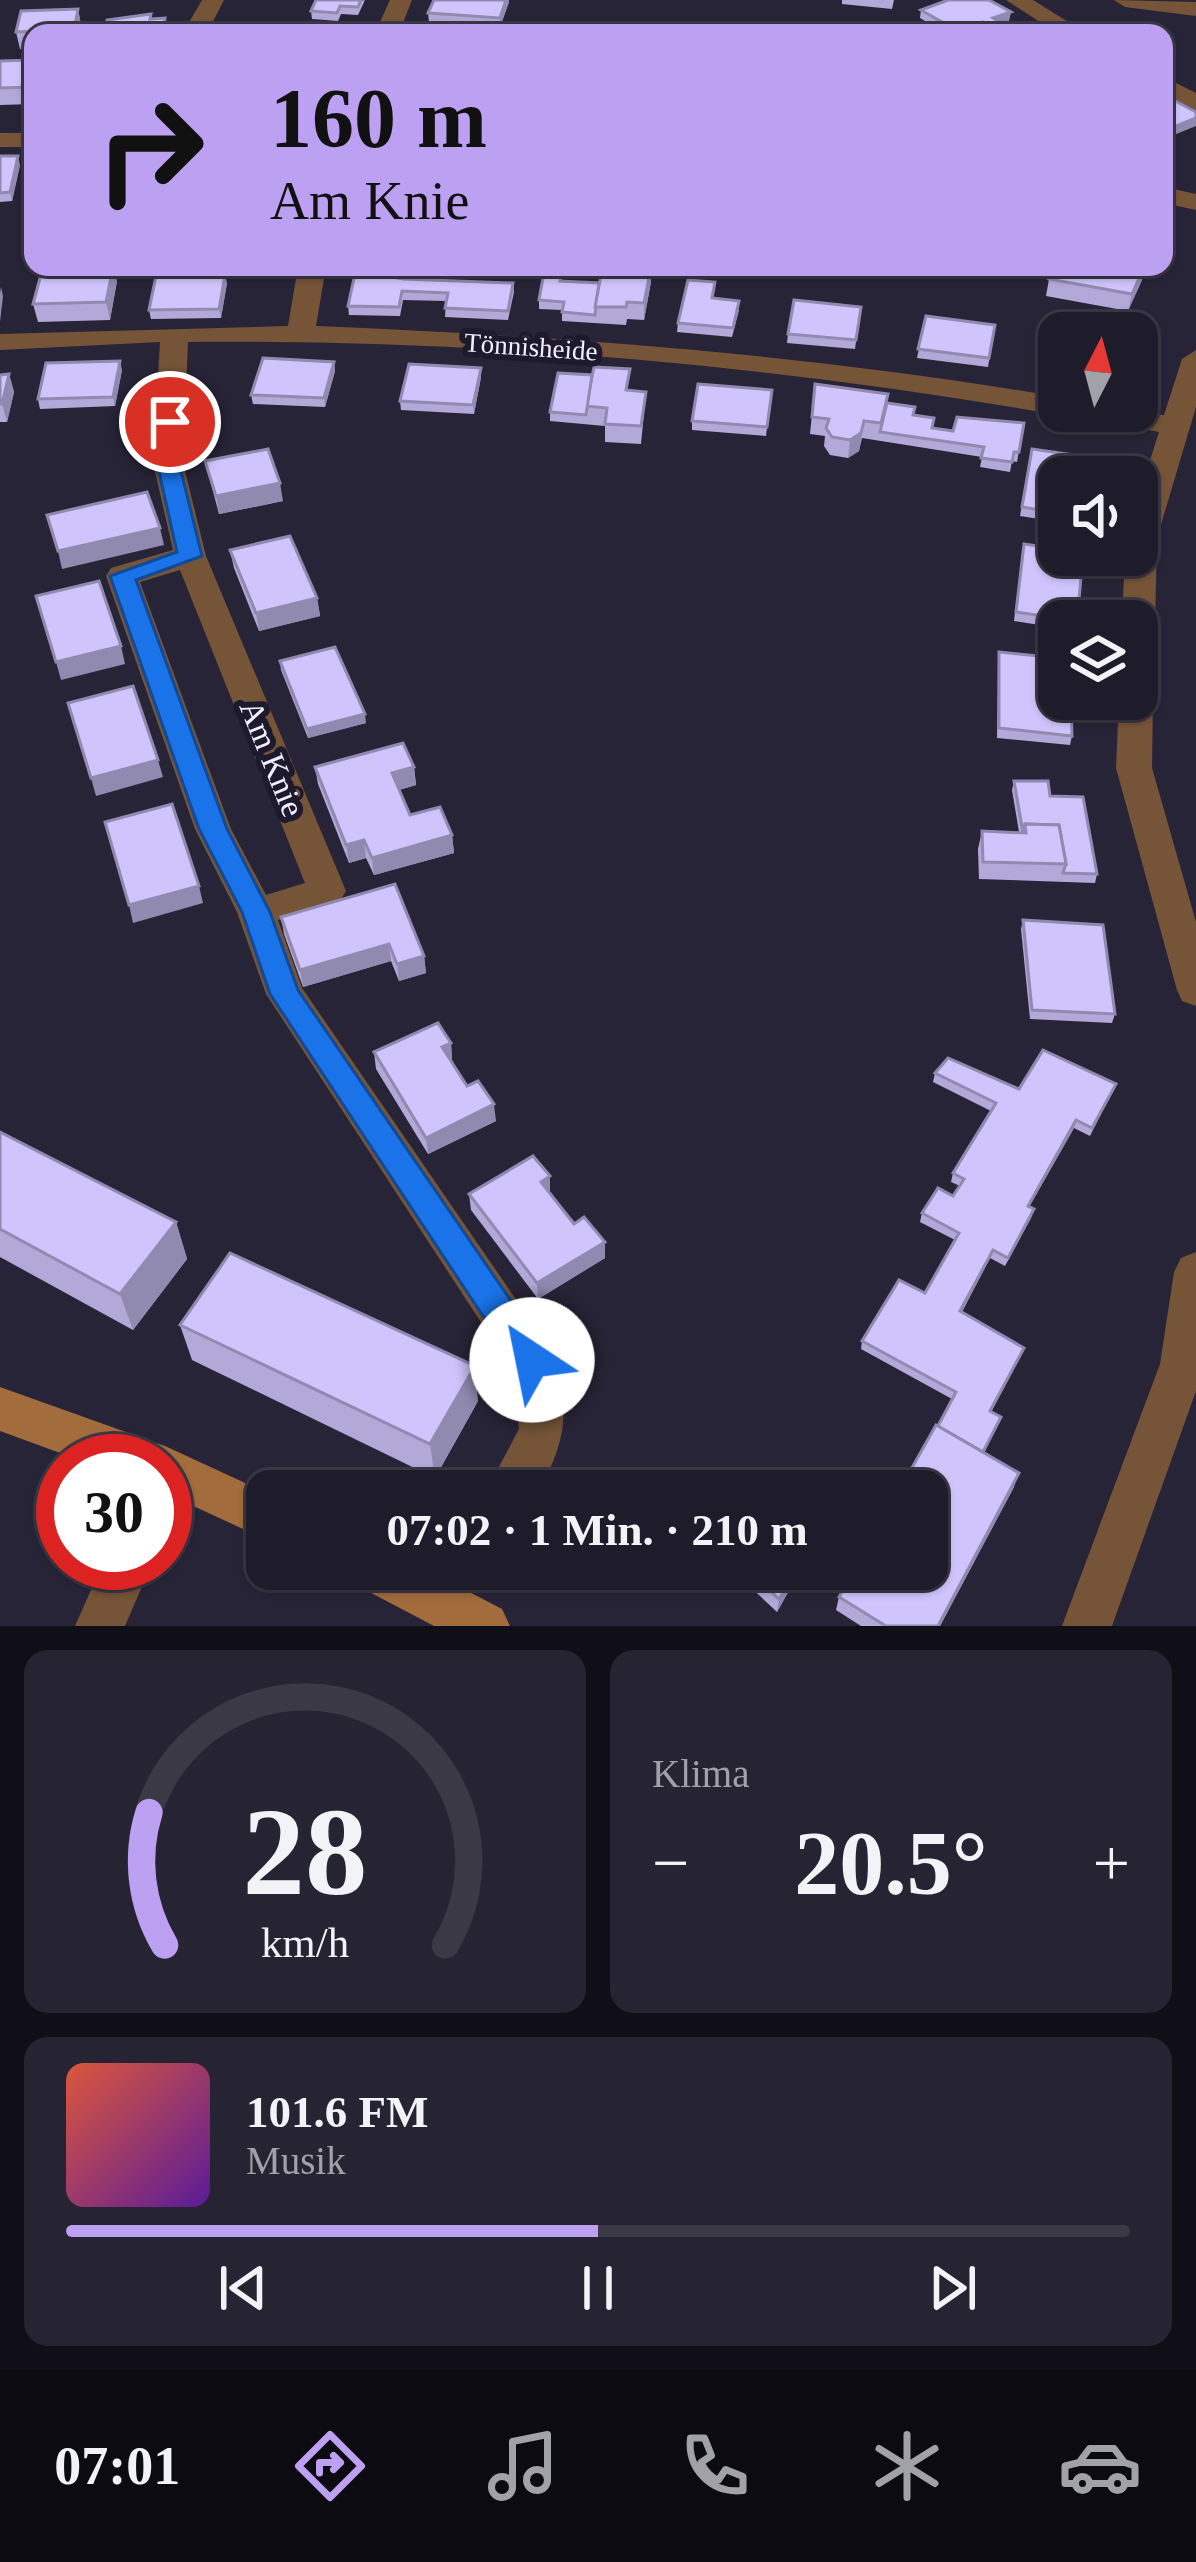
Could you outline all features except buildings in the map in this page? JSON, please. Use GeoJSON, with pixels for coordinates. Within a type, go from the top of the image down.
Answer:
{"type":"FeatureCollection","features":[{"type":"Feature","properties":{"kind":"main road"},"geometry":{"type":"LineString","coordinates":[[0,1409],[66,1434]]}},
{"type":"Feature","properties":{"kind":"main road"},"geometry":{"type":"LineString","coordinates":[[192,1484],[246,1508]]}},
{"type":"Feature","properties":{"kind":"main road"},"geometry":{"type":"LineString","coordinates":[[449,1590],[485,1626]]}},
{"type":"Feature","properties":{"kind":"street"},"geometry":{"type":"LineString","coordinates":[[1017,0],[1058,24]]}},
{"type":"Feature","properties":{"kind":"street"},"geometry":{"type":"LineString","coordinates":[[1125,0],[1196,9]]}},
{"type":"Feature","properties":{"kind":"street"},"geometry":{"type":"LineString","coordinates":[[301,334],[311,276]]}},
{"type":"Feature","properties":{"kind":"street","name":"Tönnisheide"},"geometry":{"type":"LineString","coordinates":[[0,342],[301,334],[771,366],[1038,403]]}},
{"type":"Feature","properties":{"kind":"street","name":"Am Knie"},"geometry":{"type":"LineString","coordinates":[[174,338],[168,463],[190,556],[328,891],[256,912]]}},
{"type":"Feature","properties":{"kind":"street"},"geometry":{"type":"LineString","coordinates":[[1139,600],[1141,538],[1196,359]]}},
{"type":"Feature","properties":{"kind":"street"},"geometry":{"type":"LineString","coordinates":[[1158,424],[1174,427]]}},
{"type":"Feature","properties":{"kind":"street"},"geometry":{"type":"LineString","coordinates":[[190,556],[122,576],[213,829],[256,912],[285,994],[532,1360],[546,1395],[543,1429],[526,1470]]}},
{"type":"Feature","properties":{"kind":"street"},"geometry":{"type":"LineString","coordinates":[[1135,720],[1134,768],[1196,990]]}},
{"type":"Feature","properties":{"kind":"street"},"geometry":{"type":"LineString","coordinates":[[1087,1626],[1189,1369],[1196,1272]]}},
{"type":"Feature","properties":{"kind":"street"},"geometry":{"type":"LineString","coordinates":[[100,1626],[116,1590]]}},
{"type":"Feature","properties":{"kind":"route"},"geometry":{"type":"LineString","coordinates":[[170,422],[168,463],[190,556],[122,576],[213,829],[256,912],[285,994],[532,1360]]}}]}
